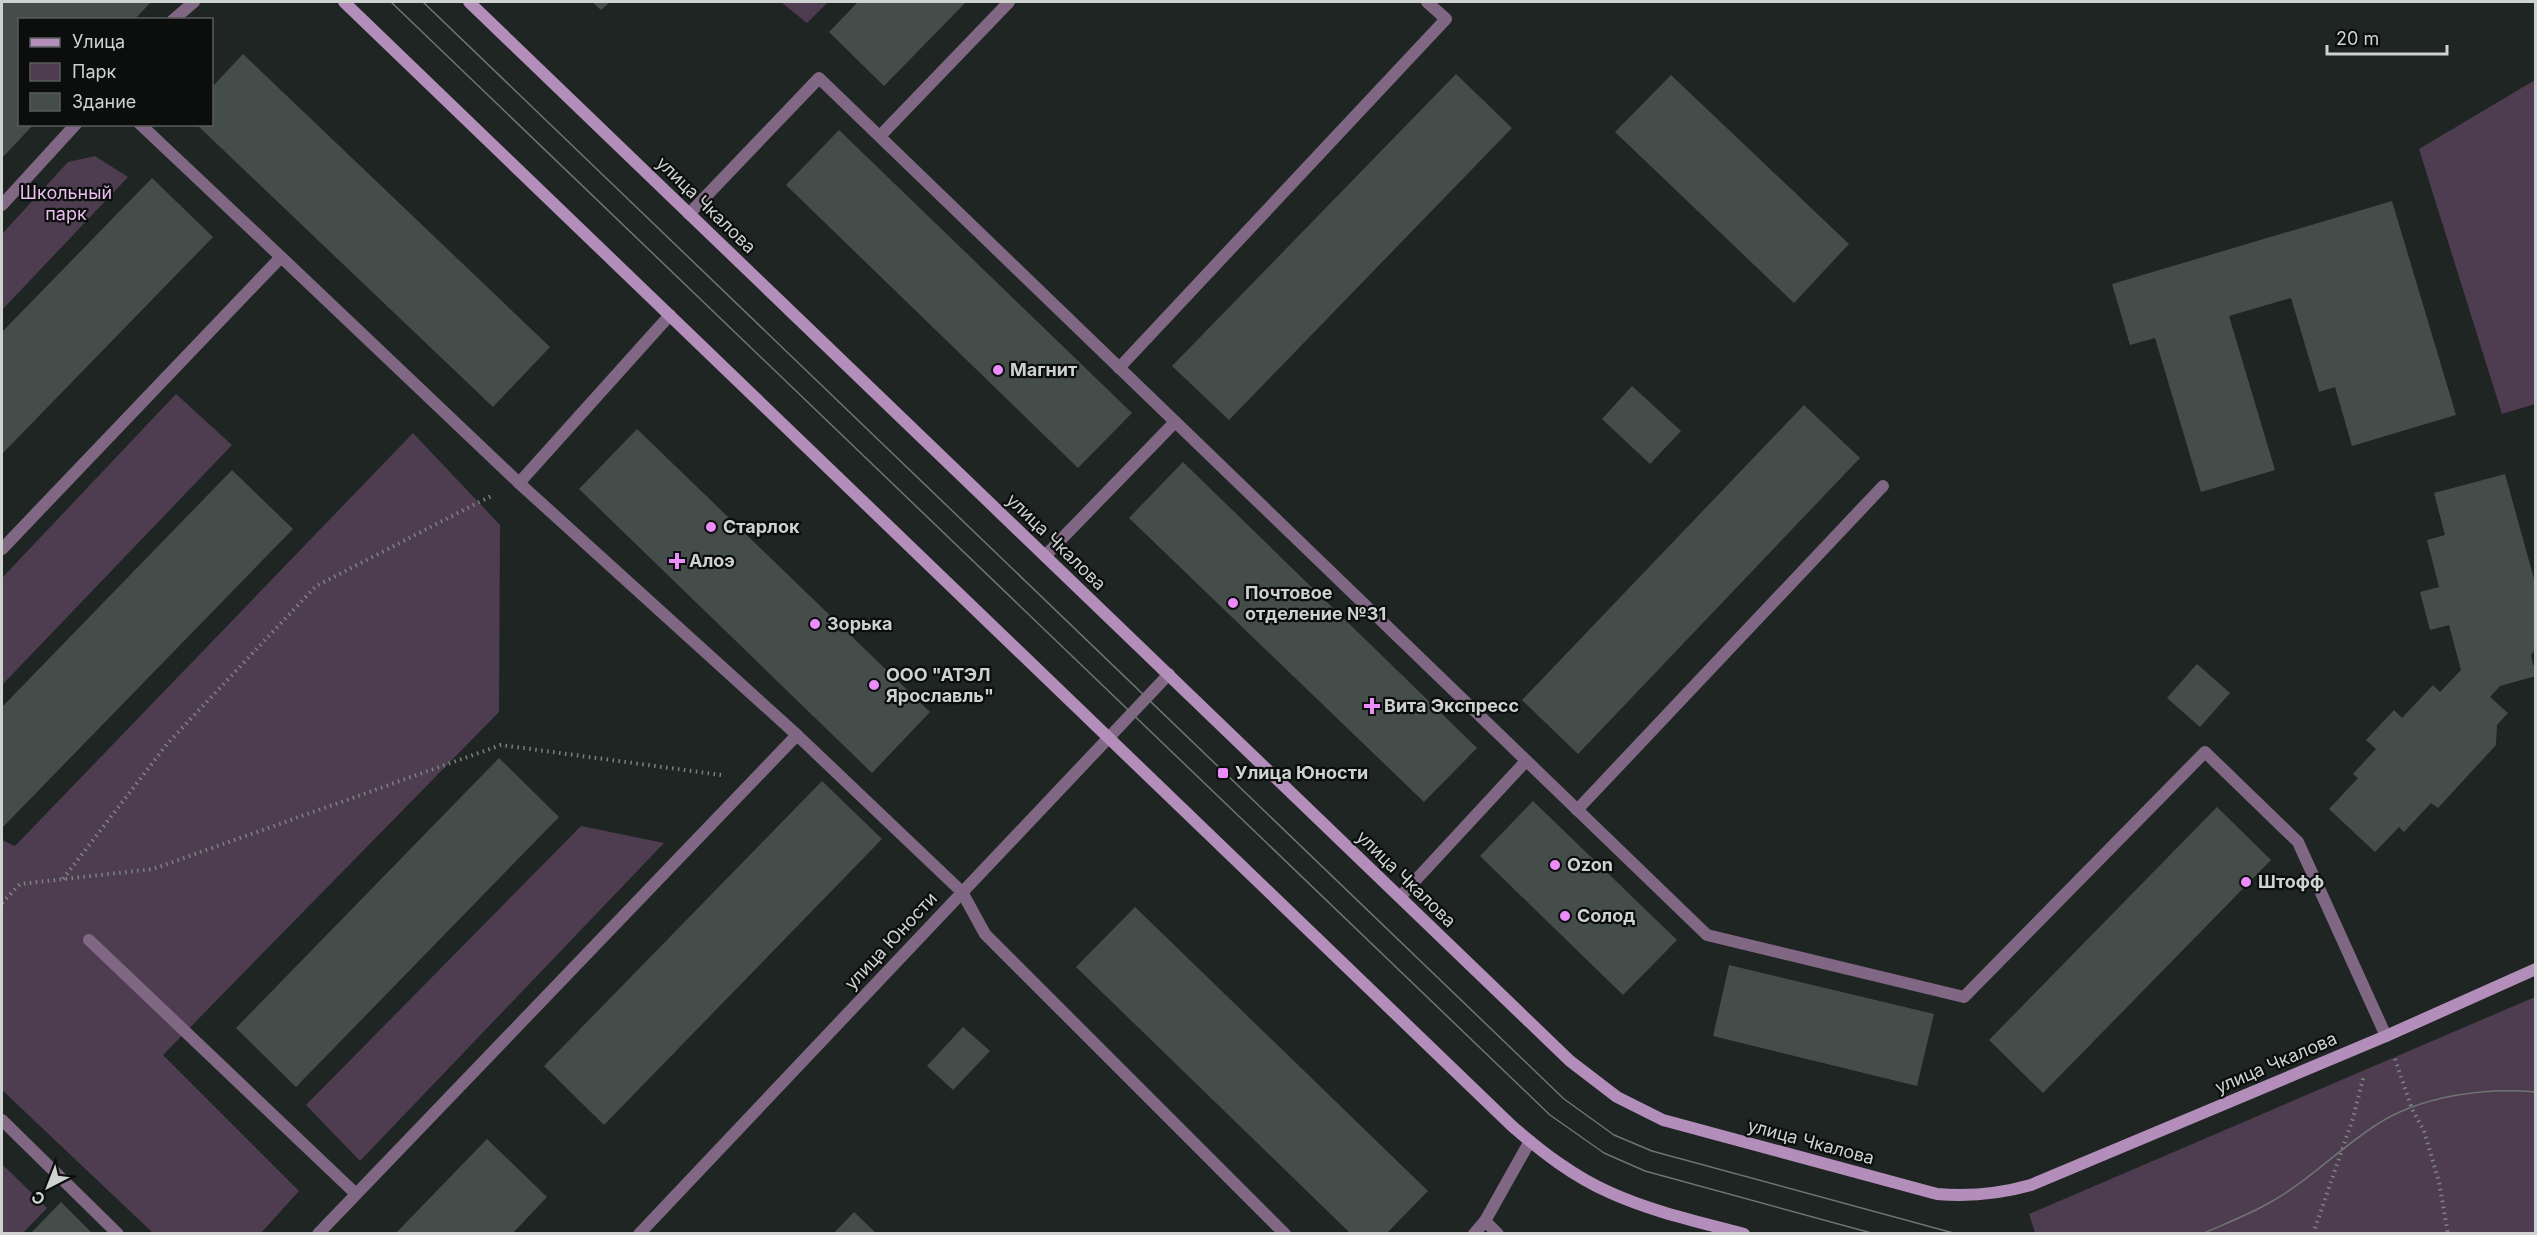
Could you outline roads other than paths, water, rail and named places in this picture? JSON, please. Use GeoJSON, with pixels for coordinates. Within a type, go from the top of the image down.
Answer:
{"type":"FeatureCollection","features":[{"type":"Feature","properties":{"kind":"street"},"geometry":{"type":"LineString","coordinates":[[175,18],[194,2]]}},
{"type":"Feature","properties":{"kind":"street"},"geometry":{"type":"LineString","coordinates":[[344,2],[1530,1141],[1569,1170],[1611,1193],[1664,1212],[1744,1233]]}},
{"type":"Feature","properties":{"kind":"street","name":"улица Чкалова"},"geometry":{"type":"LineString","coordinates":[[469,2],[1570,1062],[1630,1106],[1688,1129],[1936,1194],[1985,1196],[2031,1185],[2386,1036],[2535,969]]}},
{"type":"Feature","properties":{"kind":"street"},"geometry":{"type":"LineString","coordinates":[[880,136],[1009,2]]}},
{"type":"Feature","properties":{"kind":"street"},"geometry":{"type":"LineString","coordinates":[[1119,368],[1446,20],[1427,2]]}},
{"type":"Feature","properties":{"kind":"street"},"geometry":{"type":"LineString","coordinates":[[689,214],[819,78],[1707,935],[1964,997],[2205,752],[2298,842],[2386,1036]]}},
{"type":"Feature","properties":{"kind":"street"},"geometry":{"type":"LineString","coordinates":[[2,205],[74,126]]}},
{"type":"Feature","properties":{"kind":"street"},"geometry":{"type":"LineString","coordinates":[[142,126],[519,483],[797,735],[962,892],[986,934],[1285,1233]]}},
{"type":"Feature","properties":{"kind":"street"},"geometry":{"type":"LineString","coordinates":[[2,549],[281,257]]}},
{"type":"Feature","properties":{"kind":"street"},"geometry":{"type":"LineString","coordinates":[[519,483],[670,315]]}},
{"type":"Feature","properties":{"kind":"street"},"geometry":{"type":"LineString","coordinates":[[1045,556],[1175,422]]}},
{"type":"Feature","properties":{"kind":"street"},"geometry":{"type":"LineString","coordinates":[[1577,810],[1883,486]]}},
{"type":"Feature","properties":{"kind":"street","name":"улица Юности"},"geometry":{"type":"LineString","coordinates":[[639,1233],[1169,674]]}},
{"type":"Feature","properties":{"kind":"street"},"geometry":{"type":"LineString","coordinates":[[318,1233],[797,735]]}},
{"type":"Feature","properties":{"kind":"street"},"geometry":{"type":"LineString","coordinates":[[1400,897],[1526,761]]}},
{"type":"Feature","properties":{"kind":"street"},"geometry":{"type":"LineString","coordinates":[[89,940],[356,1194]]}},
{"type":"Feature","properties":{"kind":"street"},"geometry":{"type":"LineString","coordinates":[[2,1120],[118,1233]]}},
{"type":"Feature","properties":{"kind":"street"},"geometry":{"type":"LineString","coordinates":[[1474,1233],[1485,1221],[1530,1141]]}},
{"type":"Feature","properties":{"kind":"street"},"geometry":{"type":"LineString","coordinates":[[1485,1221],[1498,1233]]}},
{"type":"Feature","properties":{"kind":"tram line"},"geometry":{"type":"LineString","coordinates":[[391,2],[1550,1115],[1604,1153],[1645,1171],[1875,1234]]}},
{"type":"Feature","properties":{"kind":"tram line"},"geometry":{"type":"LineString","coordinates":[[423,2],[1564,1099],[1614,1135],[1652,1151],[1957,1234]]}},
{"type":"Feature","properties":{"kind":"tram line"},"geometry":{"type":"LineString","coordinates":[[2202,1234],[2253,1212],[2283,1195],[2349,1144],[2393,1115],[2433,1100],[2453,1096],[2496,1091],[2536,1092]]}},
{"type":"Feature","properties":{"kind":"place","name":"Магнит"},"geometry":{"type":"Point","coordinates":[998,370]}},
{"type":"Feature","properties":{"kind":"place","name":"Старлок"},"geometry":{"type":"Point","coordinates":[711,527]}},
{"type":"Feature","properties":{"kind":"place","name":"Алоэ"},"geometry":{"type":"Point","coordinates":[677,561]}},
{"type":"Feature","properties":{"kind":"place","name":"Почтовое отделение №31"},"geometry":{"type":"Point","coordinates":[1233,603]}},
{"type":"Feature","properties":{"kind":"place","name":"Зорька"},"geometry":{"type":"Point","coordinates":[815,624]}},
{"type":"Feature","properties":{"kind":"place","name":"ООО \"АТЭЛ Ярославль\""},"geometry":{"type":"Point","coordinates":[874,685]}},
{"type":"Feature","properties":{"kind":"place","name":"Вита Экспресс"},"geometry":{"type":"Point","coordinates":[1372,706]}},
{"type":"Feature","properties":{"kind":"place","name":"Улица Юности"},"geometry":{"type":"Point","coordinates":[1223,773]}},
{"type":"Feature","properties":{"kind":"place","name":"Ozon"},"geometry":{"type":"Point","coordinates":[1555,865]}},
{"type":"Feature","properties":{"kind":"place","name":"Штофф"},"geometry":{"type":"Point","coordinates":[2246,882]}},
{"type":"Feature","properties":{"kind":"place","name":"Солод"},"geometry":{"type":"Point","coordinates":[1565,916]}},
{"type":"Feature","properties":{"kind":"park label","name":"Школьный парк"},"geometry":{"type":"Point","coordinates":[66,203]}}]}
